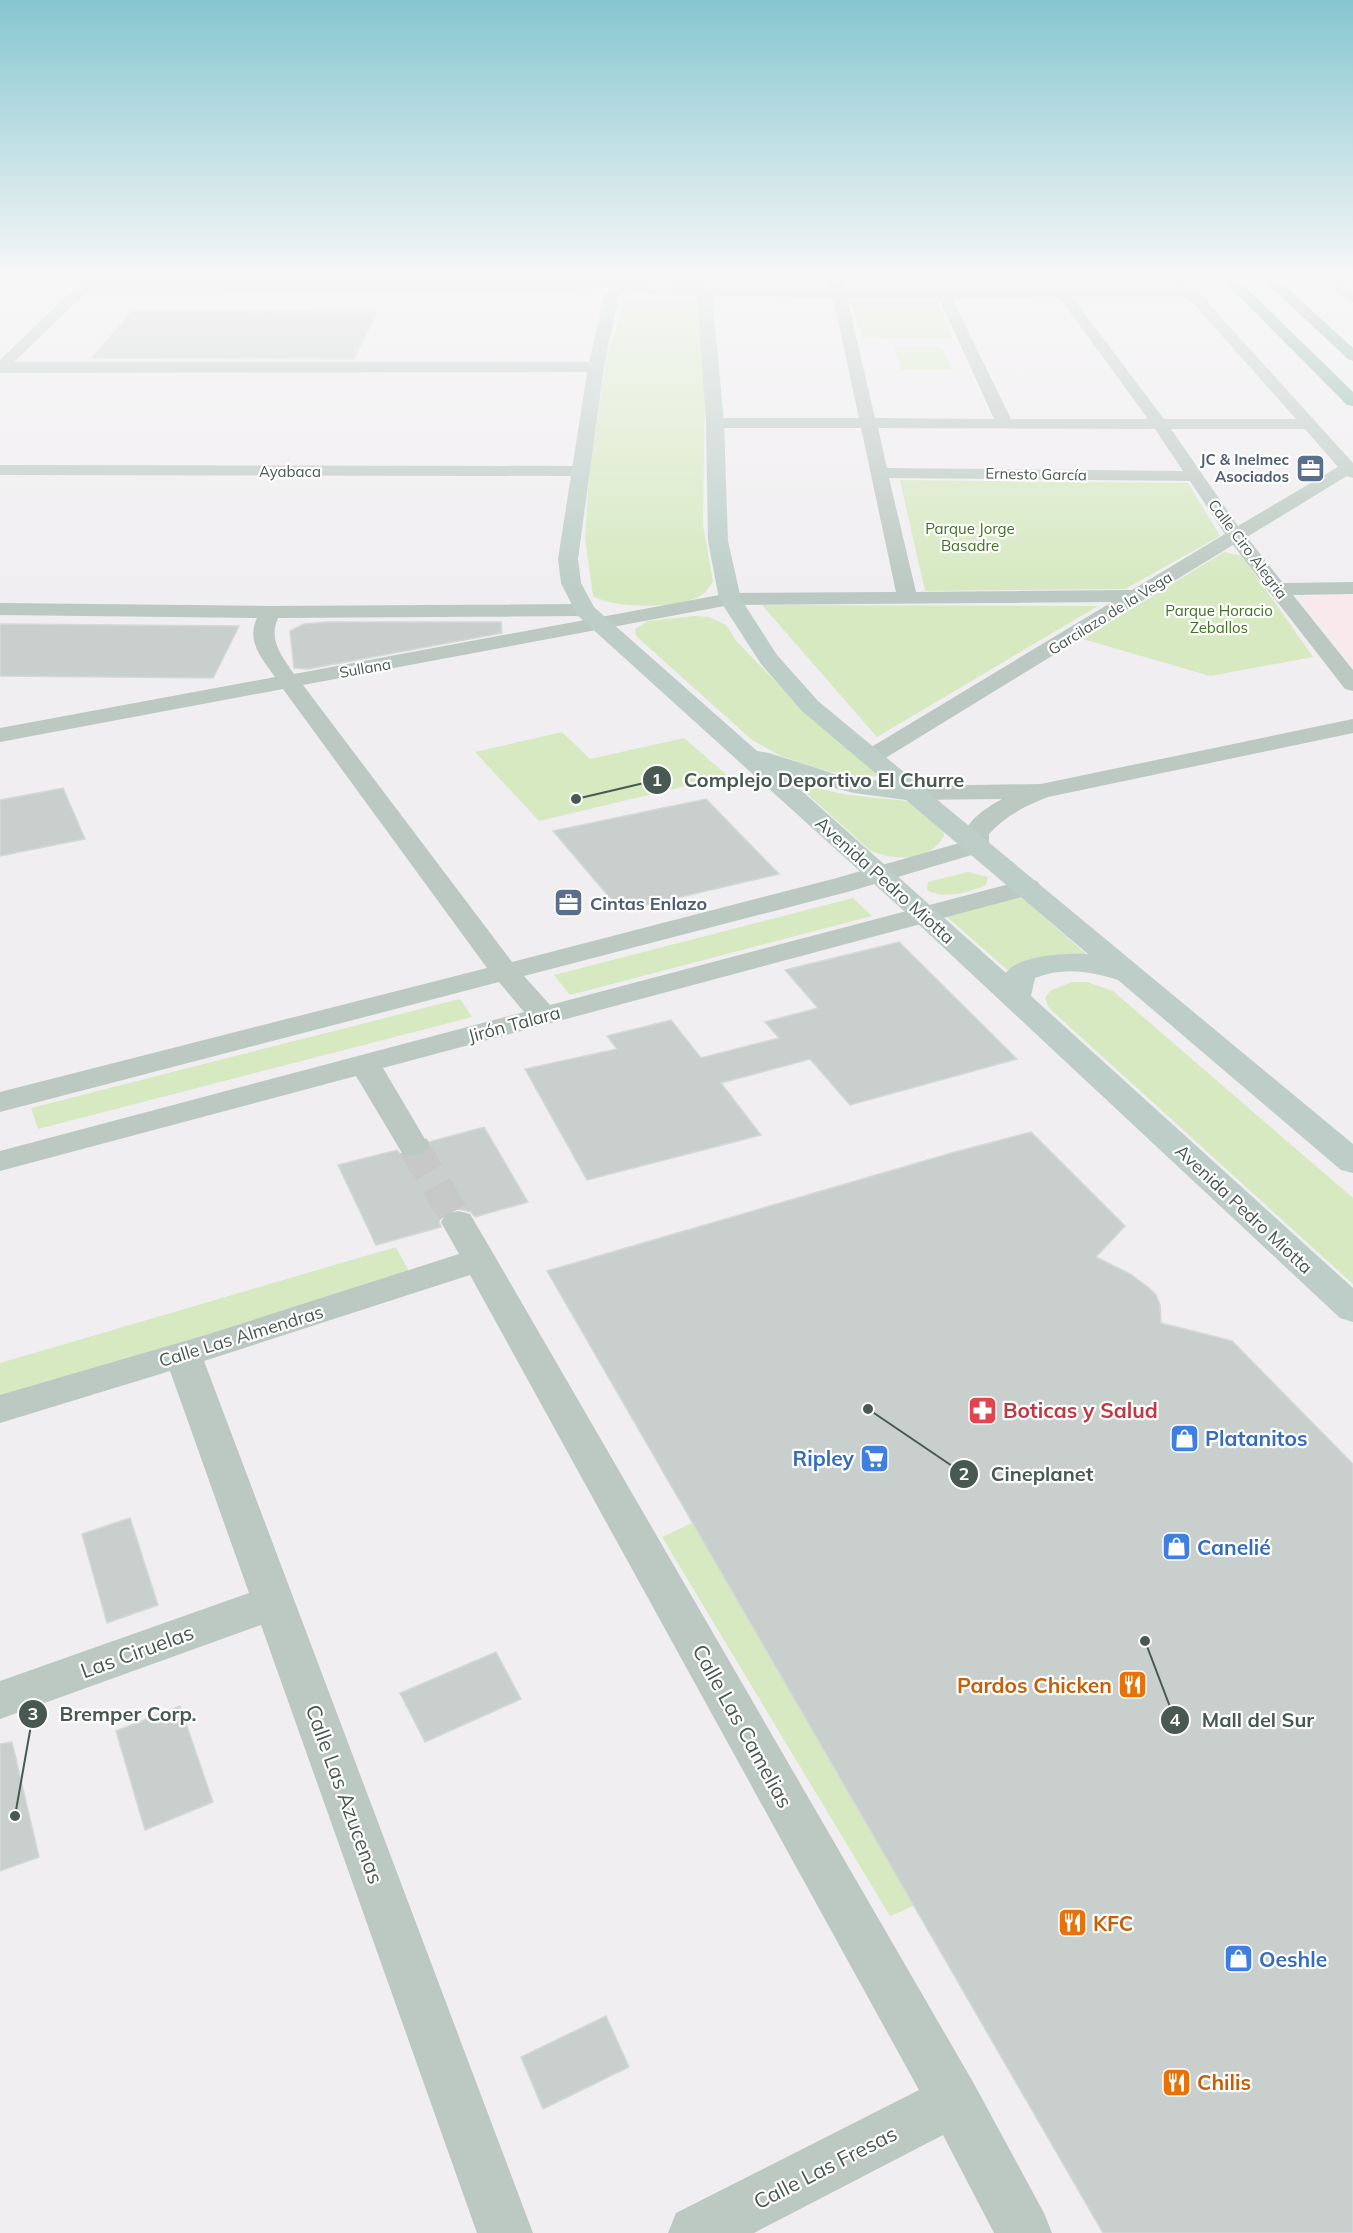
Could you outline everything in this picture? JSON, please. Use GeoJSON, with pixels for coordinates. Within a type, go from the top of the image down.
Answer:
{"type":"FeatureCollection","features":[{"type":"Feature","properties":{"kind":"highway"},"geometry":{"type":"LineString","coordinates":[[1333,381],[1353,401]]}},
{"type":"Feature","properties":{"kind":"main road","name":"Avenida Pedro Miotta"},"geometry":{"type":"LineString","coordinates":[[594,381],[568,559],[571,582],[592,618],[925,915],[1353,1310]]}},
{"type":"Feature","properties":{"kind":"main road"},"geometry":{"type":"LineString","coordinates":[[711,381],[715,423],[718,541],[730,599],[769,659],[810,706],[1353,1162]]}},
{"type":"Feature","properties":{"kind":"main road"},"geometry":{"type":"LineString","coordinates":[[741,751],[803,775],[836,783],[913,793]]}},
{"type":"Feature","properties":{"kind":"main road"},"geometry":{"type":"LineString","coordinates":[[1015,998],[1021,973],[1057,963],[1111,967],[1136,978]]}},
{"type":"Feature","properties":{"kind":"street"},"geometry":{"type":"LineString","coordinates":[[860,381],[907,598]]}},
{"type":"Feature","properties":{"kind":"street"},"geometry":{"type":"LineString","coordinates":[[985,381],[1005,424]]}},
{"type":"Feature","properties":{"kind":"street","name":"Calle Ciro Alegria"},"geometry":{"type":"LineString","coordinates":[[1128,381],[1235,535],[1353,684]]}},
{"type":"Feature","properties":{"kind":"street"},"geometry":{"type":"LineString","coordinates":[[1271,381],[1351,470]]}},
{"type":"Feature","properties":{"kind":"street"},"geometry":{"type":"LineString","coordinates":[[715,423],[1309,424]]}},
{"type":"Feature","properties":{"kind":"street","name":"Ayabaca"},"geometry":{"type":"LineString","coordinates":[[0,470],[581,471]]}},
{"type":"Feature","properties":{"kind":"street","name":"Garcilazo de la Vega"},"geometry":{"type":"LineString","coordinates":[[871,757],[1140,596],[1235,535],[1351,470]]}},
{"type":"Feature","properties":{"kind":"street","name":"Ernesto García"},"geometry":{"type":"LineString","coordinates":[[878,473],[1194,476]]}},
{"type":"Feature","properties":{"kind":"street"},"geometry":{"type":"LineString","coordinates":[[1278,588],[1353,588]]}},
{"type":"Feature","properties":{"kind":"street","name":"Sullana"},"geometry":{"type":"LineString","coordinates":[[0,735],[288,682],[592,618],[730,599],[1140,596]]}},
{"type":"Feature","properties":{"kind":"street","name":"Sullana"},"geometry":{"type":"LineString","coordinates":[[0,609],[592,618]]}},
{"type":"Feature","properties":{"kind":"street"},"geometry":{"type":"LineString","coordinates":[[271,612],[263,625],[262,639],[271,657],[505,972],[543,1016]]}},
{"type":"Feature","properties":{"kind":"street"},"geometry":{"type":"LineString","coordinates":[[0,1102],[880,875],[976,846],[976,833],[995,812],[1008,804],[1041,791],[1353,726]]}},
{"type":"Feature","properties":{"kind":"street"},"geometry":{"type":"LineString","coordinates":[[913,793],[1041,791]]}},
{"type":"Feature","properties":{"kind":"street","name":"Jirón Talara"},"geometry":{"type":"LineString","coordinates":[[0,1161],[1028,887]]}},
{"type":"Feature","properties":{"kind":"street"},"geometry":{"type":"LineString","coordinates":[[365,1064],[413,1146]]}},
{"type":"Feature","properties":{"kind":"street","name":"Calle Las Camelias"},"geometry":{"type":"LineString","coordinates":[[458,1222],[954,2102],[1024,2233]]}},
{"type":"Feature","properties":{"kind":"street","name":"Calle Las Almendras"},"geometry":{"type":"LineString","coordinates":[[0,1409],[183,1355],[480,1260]]}},
{"type":"Feature","properties":{"kind":"street","name":"Calle Las Azucenas"},"geometry":{"type":"LineString","coordinates":[[183,1355],[505,2233]]}},
{"type":"Feature","properties":{"kind":"street","name":"Las Ciruelas"},"geometry":{"type":"LineString","coordinates":[[0,1700],[275,1602]]}},
{"type":"Feature","properties":{"kind":"street","name":"Calle Las Fresas"},"geometry":{"type":"LineString","coordinates":[[696,2233],[954,2102]]}},
{"type":"Feature","properties":{"kind":"shaded area"},"geometry":{"type":"Polygon","coordinates":[[[1300,595],[1353,595],[1353,667],[1300,595]]]}},
{"type":"Feature","properties":{"kind":"green space"},"geometry":{"type":"Polygon","coordinates":[[[603,381],[705,381],[703,525],[713,582],[706,592],[690,600],[646,606],[616,603],[593,596],[585,538],[589,476],[603,381]]]}},
{"type":"Feature","properties":{"kind":"green space","name":"Parque Jorge Basadre"},"geometry":{"type":"Polygon","coordinates":[[[900,480],[1188,483],[1220,536],[1125,589],[925,591],[900,480]]]}},
{"type":"Feature","properties":{"kind":"green space","name":"Parque Horacio Zeballos"},"geometry":{"type":"Polygon","coordinates":[[[1224,552],[1242,556],[1313,657],[1210,676],[1083,639],[1224,552]]]}},
{"type":"Feature","properties":{"kind":"green space"},"geometry":{"type":"Polygon","coordinates":[[[762,605],[1098,606],[877,737],[762,605]]]}},
{"type":"Feature","properties":{"kind":"green space"},"geometry":{"type":"Polygon","coordinates":[[[694,616],[709,617],[726,625],[737,642],[787,693],[880,776],[854,777],[816,768],[781,756],[752,740],[636,636],[635,629],[648,621],[694,616]]]}},
{"type":"Feature","properties":{"kind":"green space"},"geometry":{"type":"Polygon","coordinates":[[[562,732],[590,759],[684,738],[728,776],[539,821],[475,752],[562,732]]]}},
{"type":"Feature","properties":{"kind":"green space"},"geometry":{"type":"Polygon","coordinates":[[[795,783],[848,795],[907,801],[943,828],[944,836],[938,845],[921,855],[901,858],[871,851],[795,783]]]}},
{"type":"Feature","properties":{"kind":"green space"},"geometry":{"type":"Polygon","coordinates":[[[968,872],[988,877],[986,885],[948,895],[927,890],[928,882],[968,872]]]}},
{"type":"Feature","properties":{"kind":"green space"},"geometry":{"type":"Polygon","coordinates":[[[1021,897],[1092,959],[1012,974],[946,916],[1021,897]]]}},
{"type":"Feature","properties":{"kind":"green space"},"geometry":{"type":"Polygon","coordinates":[[[853,898],[872,916],[570,995],[554,975],[853,898]]]}},
{"type":"Feature","properties":{"kind":"green space"},"geometry":{"type":"Polygon","coordinates":[[[1072,982],[1086,982],[1113,991],[1353,1198],[1353,1284],[1049,1008],[1045,998],[1050,991],[1072,982]]]}},
{"type":"Feature","properties":{"kind":"green space"},"geometry":{"type":"Polygon","coordinates":[[[460,999],[472,1017],[38,1129],[31,1108],[460,999]]]}},
{"type":"Feature","properties":{"kind":"green space"},"geometry":{"type":"Polygon","coordinates":[[[396,1247],[411,1275],[0,1398],[0,1363],[396,1247]]]}},
{"type":"Feature","properties":{"kind":"green space"},"geometry":{"type":"Polygon","coordinates":[[[692,1523],[918,1904],[890,1916],[662,1537],[692,1523]]]}},
{"type":"Feature","properties":{"kind":"building"},"geometry":{"type":"Polygon","coordinates":[[[501,622],[502,633],[308,669],[294,668],[290,631],[304,624],[501,622]]]}},
{"type":"Feature","properties":{"kind":"building"},"geometry":{"type":"Polygon","coordinates":[[[0,624],[239,626],[213,678],[0,676],[0,624]]]}},
{"type":"Feature","properties":{"kind":"building"},"geometry":{"type":"Polygon","coordinates":[[[63,788],[85,839],[0,856],[0,800],[63,788]]]}},
{"type":"Feature","properties":{"kind":"building"},"geometry":{"type":"Polygon","coordinates":[[[706,799],[779,874],[621,911],[553,831],[706,799]]]}},
{"type":"Feature","properties":{"kind":"building"},"geometry":{"type":"Polygon","coordinates":[[[899,942],[1017,1059],[850,1105],[810,1059],[721,1083],[761,1135],[587,1180],[525,1069],[617,1049],[607,1036],[671,1020],[701,1058],[779,1038],[765,1022],[818,1008],[785,970],[899,942]]]}},
{"type":"Feature","properties":{"kind":"building"},"geometry":{"type":"Polygon","coordinates":[[[484,1127],[528,1202],[475,1217],[471,1212],[459,1209],[445,1212],[439,1221],[441,1227],[376,1245],[338,1165],[397,1150],[401,1155],[414,1158],[426,1154],[431,1147],[429,1142],[484,1127]]]}},
{"type":"Feature","properties":{"kind":"building"},"geometry":{"type":"Polygon","coordinates":[[[1031,1132],[1125,1226],[1096,1257],[1130,1274],[1156,1295],[1160,1305],[1161,1323],[1232,1341],[1353,1464],[1353,2233],[1103,2233],[547,1271],[1031,1132]]]}},
{"type":"Feature","properties":{"kind":"building"},"geometry":{"type":"Polygon","coordinates":[[[130,1518],[158,1605],[107,1623],[82,1534],[130,1518]]]}},
{"type":"Feature","properties":{"kind":"building"},"geometry":{"type":"Polygon","coordinates":[[[496,1652],[521,1699],[425,1742],[400,1693],[496,1652]]]}},
{"type":"Feature","properties":{"kind":"building"},"geometry":{"type":"Polygon","coordinates":[[[180,1706],[213,1802],[145,1830],[116,1731],[180,1706]]]}},
{"type":"Feature","properties":{"kind":"building"},"geometry":{"type":"Polygon","coordinates":[[[12,1742],[39,1857],[0,1871],[0,1744],[12,1742]]]}},
{"type":"Feature","properties":{"kind":"building"},"geometry":{"type":"Polygon","coordinates":[[[606,2016],[629,2067],[543,2109],[521,2057],[606,2016]]]}},
{"type":"Feature","properties":{"kind":"tunnel"},"geometry":{"type":"LineString","coordinates":[[413,1146],[458,1222]]}},
{"type":"Feature","properties":{"kind":"place","name":"JC & Inelmec Asociados"},"geometry":{"type":"Point","coordinates":[1310,468]}},
{"type":"Feature","properties":{"kind":"place","name":"Complejo Deportivo El Churre"},"geometry":{"type":"Point","coordinates":[576,799]}},
{"type":"Feature","properties":{"kind":"place","name":"Cintas Enlazo"},"geometry":{"type":"Point","coordinates":[569,903]}},
{"type":"Feature","properties":{"kind":"place","name":"Cineplanet"},"geometry":{"type":"Point","coordinates":[868,1409]}},
{"type":"Feature","properties":{"kind":"place","name":"Boticas y Salud"},"geometry":{"type":"Point","coordinates":[982,1410]}},
{"type":"Feature","properties":{"kind":"place","name":"Platanitos"},"geometry":{"type":"Point","coordinates":[1184,1438]}},
{"type":"Feature","properties":{"kind":"place","name":"Ripley"},"geometry":{"type":"Point","coordinates":[875,1458]}},
{"type":"Feature","properties":{"kind":"place","name":"Canelié"},"geometry":{"type":"Point","coordinates":[1176,1547]}},
{"type":"Feature","properties":{"kind":"place","name":"Mall del Sur"},"geometry":{"type":"Point","coordinates":[1145,1641]}},
{"type":"Feature","properties":{"kind":"place","name":"Pardos Chicken"},"geometry":{"type":"Point","coordinates":[1133,1685]}},
{"type":"Feature","properties":{"kind":"place","name":"Bremper Corp."},"geometry":{"type":"Point","coordinates":[15,1816]}},
{"type":"Feature","properties":{"kind":"place","name":"KFC"},"geometry":{"type":"Point","coordinates":[1072,1923]}},
{"type":"Feature","properties":{"kind":"place","name":"Oeshle"},"geometry":{"type":"Point","coordinates":[1238,1959]}},
{"type":"Feature","properties":{"kind":"place","name":"Chilis"},"geometry":{"type":"Point","coordinates":[1176,2082]}}]}
